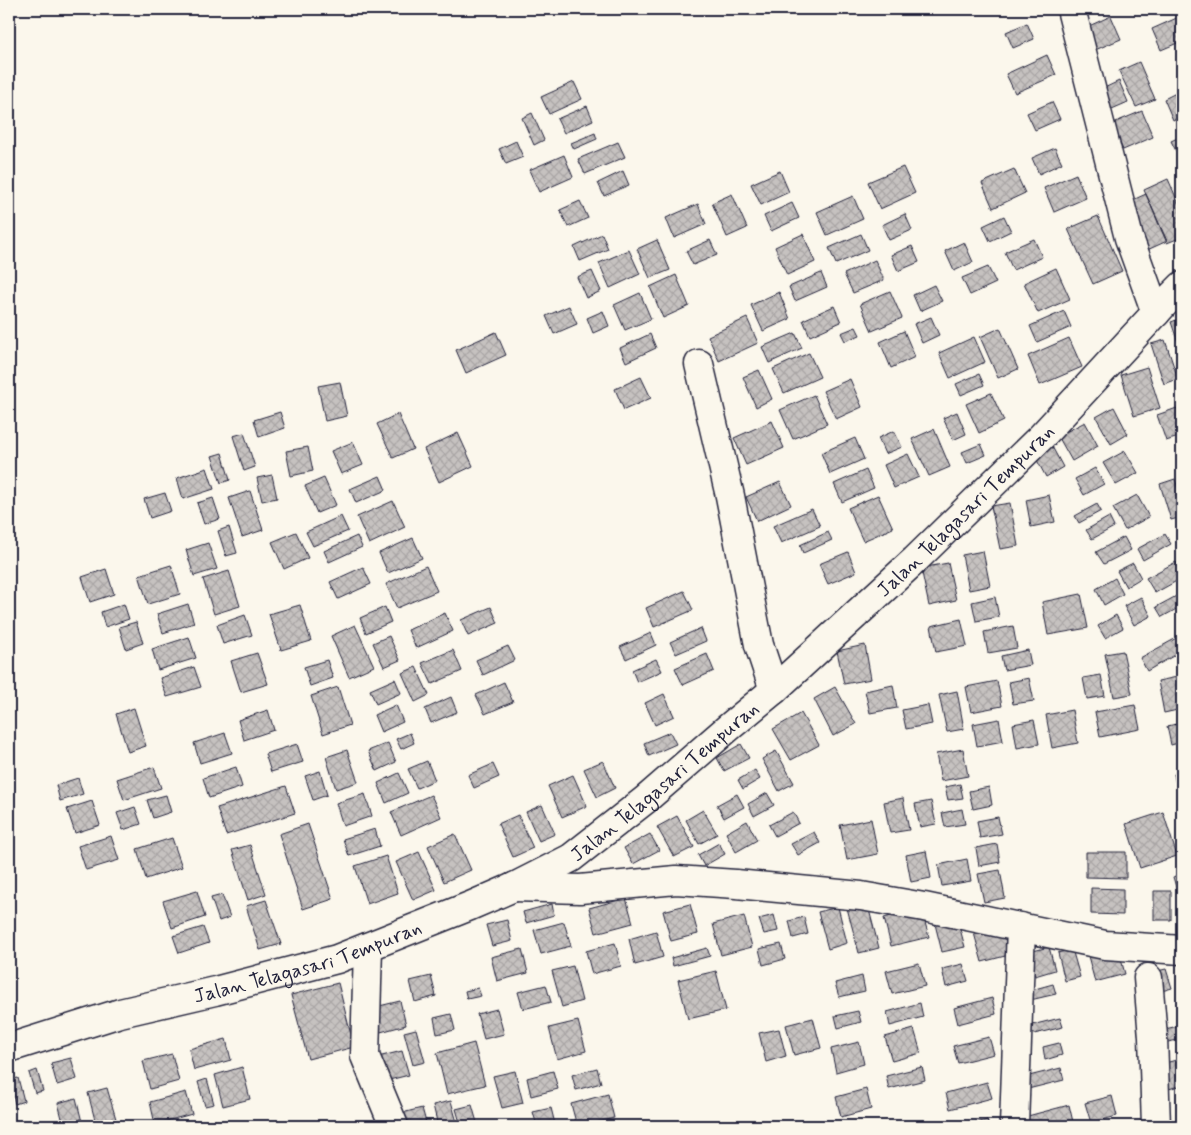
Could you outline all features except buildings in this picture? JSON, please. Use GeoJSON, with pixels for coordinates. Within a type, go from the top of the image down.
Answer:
{"type":"FeatureCollection","features":[{"type":"Feature","properties":{"kind":"street"},"geometry":{"type":"LineString","coordinates":[[1071,9],[1129,238],[1156,313]]}},
{"type":"Feature","properties":{"kind":"street","name":"Jalan Telagasari Tempuran"},"geometry":{"type":"LineString","coordinates":[[9,1048],[120,1013],[215,991],[337,959],[470,906],[514,887],[572,858],[645,800],[774,690],[915,560],[1042,436],[1182,286]]}},
{"type":"Feature","properties":{"kind":"street"},"geometry":{"type":"LineString","coordinates":[[699,364],[730,496],[759,646],[774,690]]}},
{"type":"Feature","properties":{"kind":"street"},"geometry":{"type":"LineString","coordinates":[[514,887],[580,889],[676,880],[736,884],[861,896],[924,907],[1105,945],[1182,950]]}},
{"type":"Feature","properties":{"kind":"street"},"geometry":{"type":"LineString","coordinates":[[1014,1126],[1021,927]]}},
{"type":"Feature","properties":{"kind":"street"},"geometry":{"type":"LineString","coordinates":[[368,946],[365,1056],[394,1126]]}},
{"type":"Feature","properties":{"kind":"street"},"geometry":{"type":"LineString","coordinates":[[1148,978],[1153,1037],[1156,1126]]}}]}
